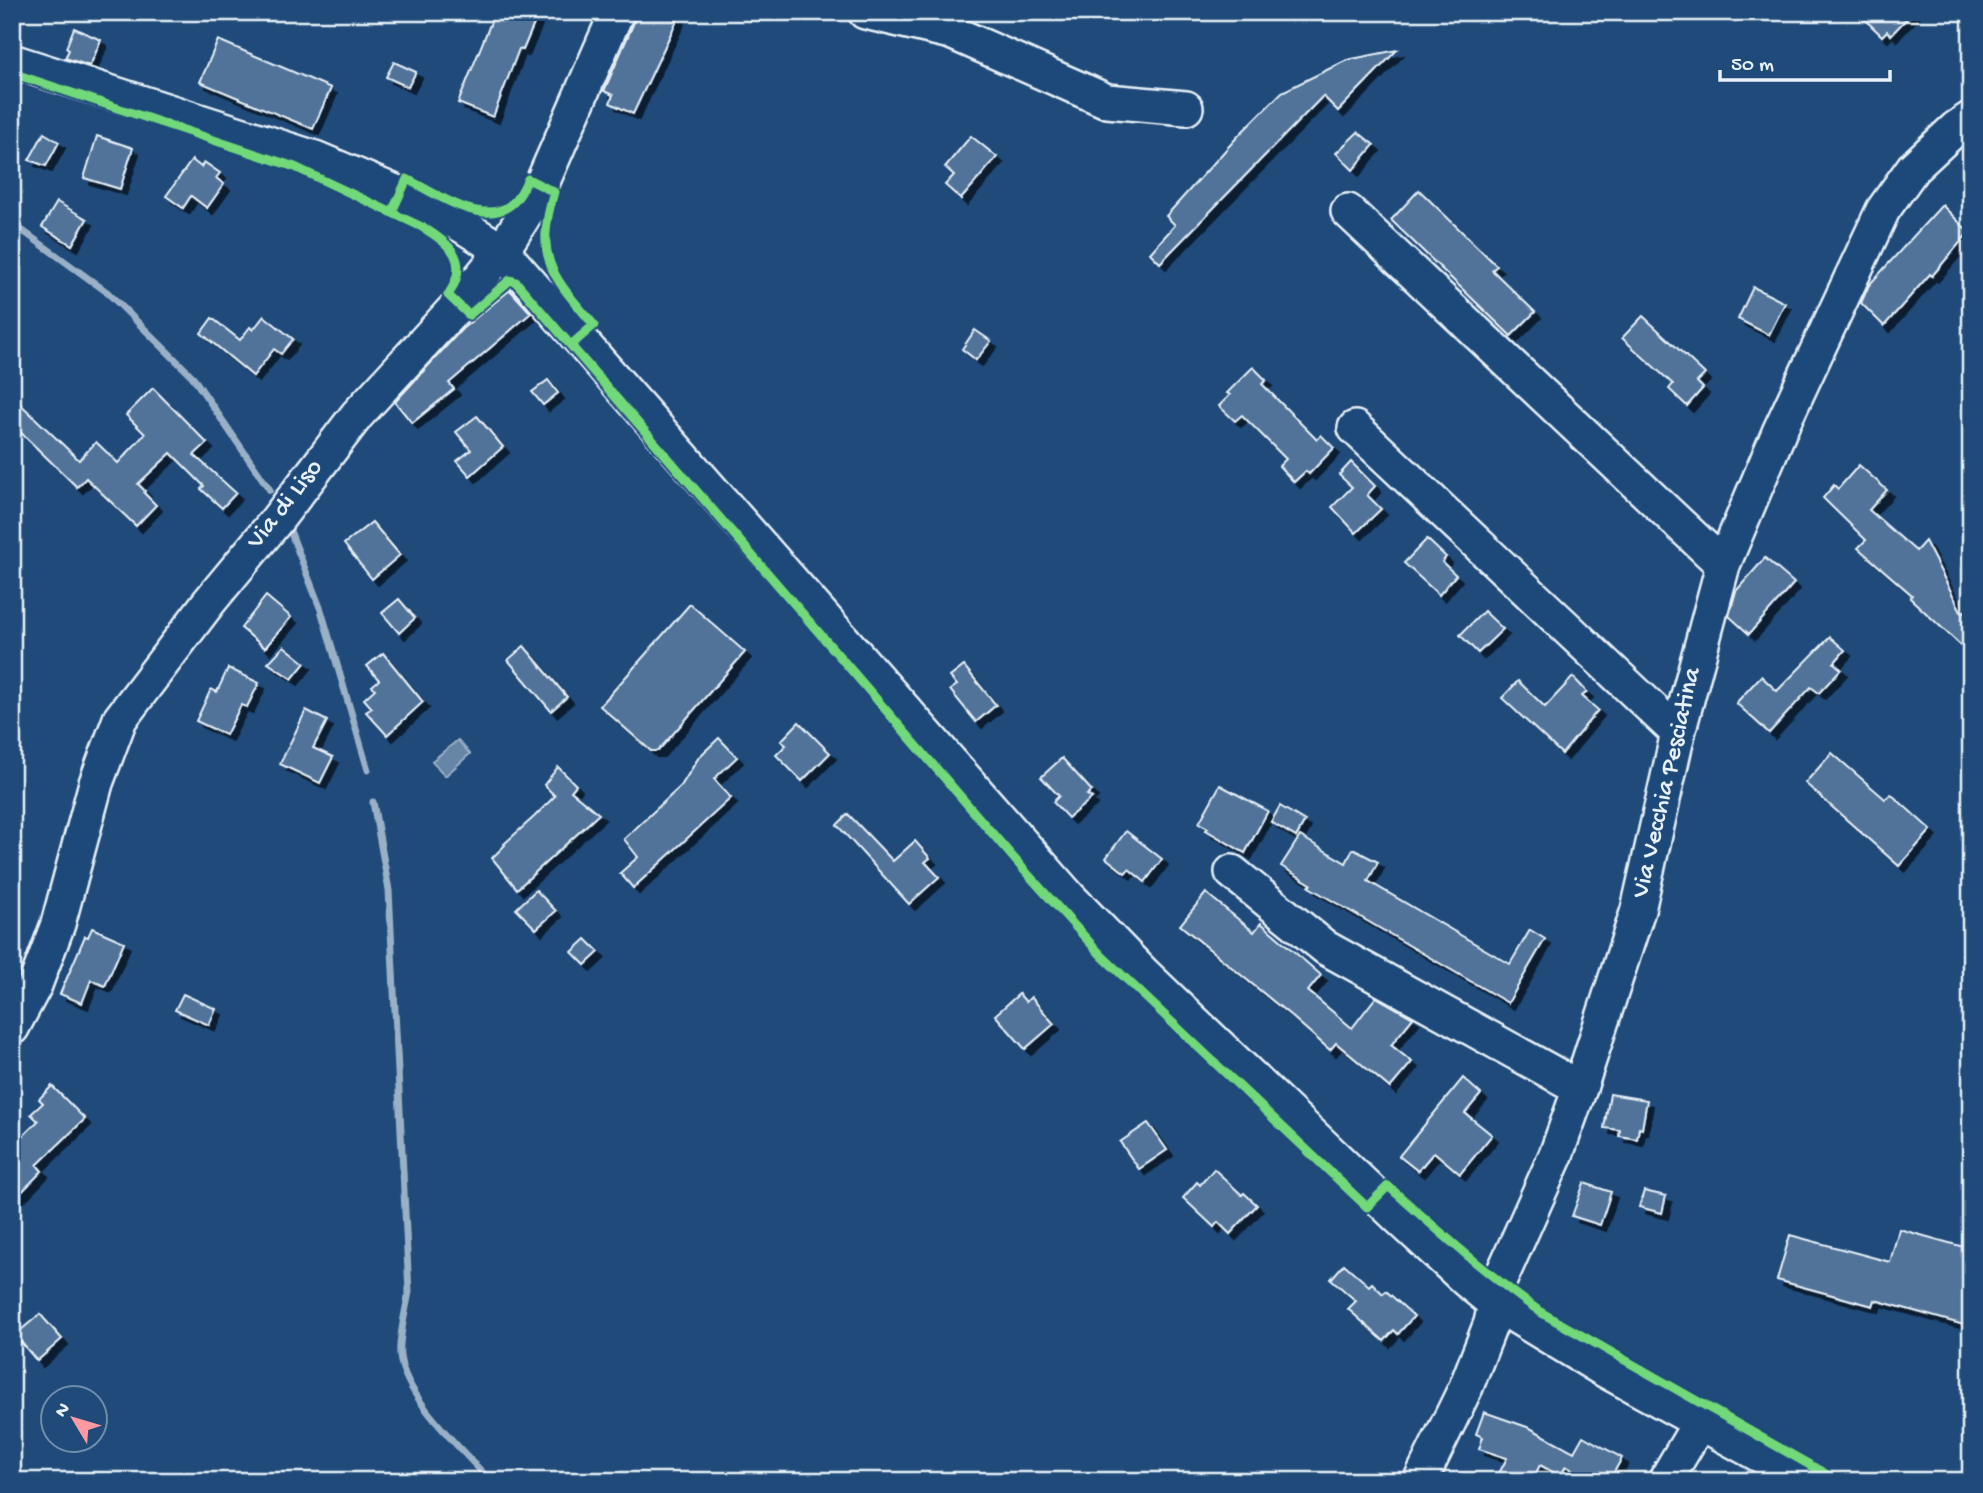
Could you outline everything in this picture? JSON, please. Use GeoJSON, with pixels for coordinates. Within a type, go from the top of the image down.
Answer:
{"type":"FeatureCollection","features":[{"type":"Feature","properties":{"kind":"street","name":"Via di Liso"},"geometry":{"type":"LineString","coordinates":[[12,1028],[35,985],[58,924],[96,783],[120,719],[356,415],[458,305],[502,251],[537,195],[617,12]]}},
{"type":"Feature","properties":{"kind":"street"},"geometry":{"type":"LineString","coordinates":[[865,12],[951,32],[1107,101],[1186,108]]}},
{"type":"Feature","properties":{"kind":"street"},"geometry":{"type":"LineString","coordinates":[[12,61],[315,158],[400,194],[463,226],[502,251],[1069,897],[1144,974],[1400,1220],[1494,1303],[1599,1367],[1807,1481]]}},
{"type":"Feature","properties":{"kind":"street","name":"Via Vecchia Pesciatina"},"geometry":{"type":"LineString","coordinates":[[1420,1481],[1466,1387],[1491,1323],[1500,1280],[1556,1155],[1580,1088],[1638,910],[1678,733],[1723,565],[1780,430],[1883,209],[1913,168],[1956,128],[1971,118]]}},
{"type":"Feature","properties":{"kind":"street"},"geometry":{"type":"LineString","coordinates":[[1348,211],[1723,565]]}},
{"type":"Feature","properties":{"kind":"street"},"geometry":{"type":"LineString","coordinates":[[1355,428],[1678,733]]}},
{"type":"Feature","properties":{"kind":"street"},"geometry":{"type":"LineString","coordinates":[[1231,872],[1326,948],[1580,1088]]}},
{"type":"Feature","properties":{"kind":"street"},"geometry":{"type":"LineString","coordinates":[[1665,1481],[1700,1422]]}},
{"type":"Feature","properties":{"kind":"water"},"geometry":{"type":"Polygon","coordinates":[[[458,740],[470,754],[445,776],[432,761],[458,740]]]}},
{"type":"Feature","properties":{"kind":"building"},"geometry":{"type":"Polygon","coordinates":[[[499,12],[539,12],[523,50],[519,49],[493,117],[458,103],[493,17],[498,19],[499,12]]]}},
{"type":"Feature","properties":{"kind":"building"},"geometry":{"type":"Polygon","coordinates":[[[636,12],[681,12],[633,114],[610,103],[613,95],[604,91],[636,12]]]}},
{"type":"Feature","properties":{"kind":"building"},"geometry":{"type":"Polygon","coordinates":[[[1857,12],[1913,12],[1891,35],[1887,31],[1882,36],[1857,12]]]}},
{"type":"Feature","properties":{"kind":"building"},"geometry":{"type":"Polygon","coordinates":[[[74,28],[101,40],[90,66],[65,58],[74,28]]]}},
{"type":"Feature","properties":{"kind":"building"},"geometry":{"type":"Polygon","coordinates":[[[218,40],[331,88],[313,129],[200,82],[218,40]]]}},
{"type":"Feature","properties":{"kind":"building"},"geometry":{"type":"Polygon","coordinates":[[[1397,50],[1338,111],[1323,96],[1160,263],[1150,253],[1175,225],[1166,216],[1282,92],[1347,60],[1397,50]]]}},
{"type":"Feature","properties":{"kind":"building"},"geometry":{"type":"Polygon","coordinates":[[[394,62],[416,72],[408,87],[386,77],[394,62]]]}},
{"type":"Feature","properties":{"kind":"building"},"geometry":{"type":"Polygon","coordinates":[[[1358,132],[1374,145],[1353,170],[1336,153],[1358,132]]]}},
{"type":"Feature","properties":{"kind":"building"},"geometry":{"type":"Polygon","coordinates":[[[44,133],[59,142],[46,166],[29,160],[44,133]]]}},
{"type":"Feature","properties":{"kind":"building"},"geometry":{"type":"Polygon","coordinates":[[[97,136],[133,148],[120,189],[84,178],[97,136]]]}},
{"type":"Feature","properties":{"kind":"building"},"geometry":{"type":"Polygon","coordinates":[[[971,136],[997,157],[961,199],[945,185],[954,175],[945,167],[971,136]]]}},
{"type":"Feature","properties":{"kind":"building"},"geometry":{"type":"Polygon","coordinates":[[[192,160],[201,167],[204,162],[220,173],[216,178],[224,184],[207,208],[191,196],[183,208],[166,196],[192,160]]]}},
{"type":"Feature","properties":{"kind":"building"},"geometry":{"type":"Polygon","coordinates":[[[1419,190],[1497,266],[1492,270],[1535,312],[1511,336],[1391,220],[1419,190]]]}},
{"type":"Feature","properties":{"kind":"building"},"geometry":{"type":"Polygon","coordinates":[[[57,202],[87,219],[72,245],[42,227],[57,202]]]}},
{"type":"Feature","properties":{"kind":"building"},"geometry":{"type":"Polygon","coordinates":[[[1942,205],[1969,232],[1884,326],[1861,303],[1869,285],[1942,205]]]}},
{"type":"Feature","properties":{"kind":"building"},"geometry":{"type":"Polygon","coordinates":[[[1753,287],[1785,303],[1769,335],[1738,319],[1753,287]]]}},
{"type":"Feature","properties":{"kind":"building"},"geometry":{"type":"Polygon","coordinates":[[[510,290],[531,313],[449,383],[454,389],[412,423],[395,402],[462,329],[510,290]]]}},
{"type":"Feature","properties":{"kind":"building"},"geometry":{"type":"Polygon","coordinates":[[[264,316],[293,339],[281,354],[274,349],[253,376],[201,333],[212,318],[240,340],[250,327],[253,330],[264,316]]]}},
{"type":"Feature","properties":{"kind":"building"},"geometry":{"type":"Polygon","coordinates":[[[1643,316],[1705,374],[1697,382],[1703,388],[1687,406],[1669,389],[1673,384],[1622,338],[1643,316]]]}},
{"type":"Feature","properties":{"kind":"building"},"geometry":{"type":"Polygon","coordinates":[[[975,330],[991,341],[976,360],[962,349],[975,330]]]}},
{"type":"Feature","properties":{"kind":"building"},"geometry":{"type":"Polygon","coordinates":[[[1253,367],[1266,380],[1262,384],[1317,440],[1321,435],[1334,448],[1309,474],[1306,471],[1294,482],[1279,466],[1286,459],[1242,415],[1235,421],[1219,406],[1230,395],[1227,393],[1253,367]]]}},
{"type":"Feature","properties":{"kind":"building"},"geometry":{"type":"Polygon","coordinates":[[[548,380],[558,393],[543,405],[532,392],[548,380]]]}},
{"type":"Feature","properties":{"kind":"building"},"geometry":{"type":"Polygon","coordinates":[[[153,388],[207,443],[194,455],[236,493],[222,508],[201,489],[204,486],[171,453],[138,484],[156,505],[136,526],[86,478],[77,487],[12,424],[12,396],[79,460],[96,442],[118,463],[145,434],[126,415],[153,388]]]}},
{"type":"Feature","properties":{"kind":"building"},"geometry":{"type":"Polygon","coordinates":[[[477,416],[503,447],[470,476],[457,461],[471,450],[456,432],[477,416]]]}},
{"type":"Feature","properties":{"kind":"building"},"geometry":{"type":"Polygon","coordinates":[[[1351,462],[1375,486],[1367,495],[1381,509],[1356,533],[1332,507],[1352,487],[1339,475],[1351,462]]]}},
{"type":"Feature","properties":{"kind":"building"},"geometry":{"type":"Polygon","coordinates":[[[1859,465],[1887,490],[1869,510],[1916,551],[1925,541],[1962,613],[1964,611],[1971,625],[1971,655],[1910,598],[1912,595],[1858,548],[1866,540],[1823,498],[1834,485],[1838,489],[1859,465]]]}},
{"type":"Feature","properties":{"kind":"building"},"geometry":{"type":"Polygon","coordinates":[[[372,522],[400,555],[372,579],[344,544],[372,522]]]}},
{"type":"Feature","properties":{"kind":"building"},"geometry":{"type":"Polygon","coordinates":[[[1427,539],[1446,557],[1442,562],[1456,575],[1439,595],[1404,563],[1427,539]]]}},
{"type":"Feature","properties":{"kind":"building"},"geometry":{"type":"Polygon","coordinates":[[[1765,558],[1794,583],[1749,634],[1729,616],[1736,591],[1765,558]]]}},
{"type":"Feature","properties":{"kind":"building"},"geometry":{"type":"Polygon","coordinates":[[[266,596],[291,617],[265,648],[241,628],[266,596]]]}},
{"type":"Feature","properties":{"kind":"building"},"geometry":{"type":"Polygon","coordinates":[[[399,599],[415,618],[399,633],[382,613],[399,599]]]}},
{"type":"Feature","properties":{"kind":"building"},"geometry":{"type":"Polygon","coordinates":[[[690,604],[745,652],[658,751],[651,751],[600,706],[690,604]]]}},
{"type":"Feature","properties":{"kind":"building"},"geometry":{"type":"Polygon","coordinates":[[[1484,611],[1503,629],[1478,653],[1460,635],[1484,611]]]}},
{"type":"Feature","properties":{"kind":"building"},"geometry":{"type":"Polygon","coordinates":[[[1830,637],[1845,650],[1834,663],[1841,669],[1819,693],[1811,687],[1769,733],[1736,703],[1761,676],[1777,691],[1830,637]]]}},
{"type":"Feature","properties":{"kind":"building"},"geometry":{"type":"Polygon","coordinates":[[[284,646],[305,663],[292,679],[268,663],[284,646]]]}},
{"type":"Feature","properties":{"kind":"building"},"geometry":{"type":"Polygon","coordinates":[[[524,646],[567,697],[551,711],[508,660],[524,646]]]}},
{"type":"Feature","properties":{"kind":"building"},"geometry":{"type":"Polygon","coordinates":[[[383,653],[423,702],[387,735],[366,712],[372,708],[364,699],[375,689],[372,686],[379,680],[367,666],[383,653]]]}},
{"type":"Feature","properties":{"kind":"building"},"geometry":{"type":"Polygon","coordinates":[[[964,666],[996,705],[976,722],[950,690],[957,685],[950,677],[964,666]]]}},
{"type":"Feature","properties":{"kind":"building"},"geometry":{"type":"Polygon","coordinates":[[[228,668],[259,683],[247,707],[241,705],[226,735],[196,721],[211,689],[217,692],[228,668]]]}},
{"type":"Feature","properties":{"kind":"building"},"geometry":{"type":"Polygon","coordinates":[[[1573,677],[1587,692],[1582,696],[1598,710],[1562,754],[1502,698],[1518,681],[1545,707],[1573,677]]]}},
{"type":"Feature","properties":{"kind":"building"},"geometry":{"type":"Polygon","coordinates":[[[306,710],[327,721],[313,748],[333,757],[320,783],[280,764],[306,710]]]}},
{"type":"Feature","properties":{"kind":"building"},"geometry":{"type":"Polygon","coordinates":[[[799,722],[830,753],[802,781],[776,755],[786,745],[781,741],[799,722]]]}},
{"type":"Feature","properties":{"kind":"building"},"geometry":{"type":"Polygon","coordinates":[[[719,738],[737,757],[714,779],[731,798],[633,888],[620,873],[638,857],[624,839],[681,786],[699,757],[719,738]]]}},
{"type":"Feature","properties":{"kind":"building"},"geometry":{"type":"Polygon","coordinates":[[[1832,753],[1885,799],[1891,794],[1931,830],[1899,866],[1805,783],[1832,753]]]}},
{"type":"Feature","properties":{"kind":"building"},"geometry":{"type":"Polygon","coordinates":[[[1062,758],[1092,791],[1087,795],[1092,798],[1068,818],[1053,802],[1059,796],[1041,777],[1062,758]]]}},
{"type":"Feature","properties":{"kind":"building"},"geometry":{"type":"Polygon","coordinates":[[[558,767],[576,785],[571,791],[599,814],[517,889],[492,858],[555,796],[544,785],[558,767]]]}},
{"type":"Feature","properties":{"kind":"building"},"geometry":{"type":"Polygon","coordinates":[[[1220,785],[1268,811],[1245,853],[1199,823],[1220,785]]]}},
{"type":"Feature","properties":{"kind":"building"},"geometry":{"type":"Polygon","coordinates":[[[1280,806],[1305,821],[1296,837],[1271,822],[1280,806]]]}},
{"type":"Feature","properties":{"kind":"building"},"geometry":{"type":"Polygon","coordinates":[[[848,814],[893,861],[915,841],[930,858],[925,862],[939,877],[909,904],[837,825],[848,814]]]}},
{"type":"Feature","properties":{"kind":"building"},"geometry":{"type":"Polygon","coordinates":[[[1126,831],[1162,859],[1145,882],[1129,869],[1125,873],[1106,858],[1126,831]]]}},
{"type":"Feature","properties":{"kind":"building"},"geometry":{"type":"Polygon","coordinates":[[[1300,836],[1346,863],[1353,849],[1378,862],[1368,881],[1510,964],[1530,930],[1545,939],[1508,1003],[1309,887],[1311,884],[1281,866],[1300,836]]]}},
{"type":"Feature","properties":{"kind":"building"},"geometry":{"type":"Polygon","coordinates":[[[536,890],[556,911],[536,929],[516,909],[536,890]]]}},
{"type":"Feature","properties":{"kind":"building"},"geometry":{"type":"Polygon","coordinates":[[[1206,893],[1254,932],[1261,923],[1321,975],[1308,991],[1352,1028],[1376,997],[1413,1018],[1391,1045],[1412,1062],[1390,1088],[1336,1043],[1330,1050],[1180,925],[1206,893]]]}},
{"type":"Feature","properties":{"kind":"building"},"geometry":{"type":"Polygon","coordinates":[[[92,928],[124,942],[105,986],[91,980],[82,1003],[60,994],[85,936],[88,937],[92,928]]]}},
{"type":"Feature","properties":{"kind":"building"},"geometry":{"type":"Polygon","coordinates":[[[586,939],[599,952],[585,965],[572,952],[586,939]]]}},
{"type":"Feature","properties":{"kind":"building"},"geometry":{"type":"Polygon","coordinates":[[[183,994],[216,1009],[209,1025],[175,1010],[183,994]]]}},
{"type":"Feature","properties":{"kind":"building"},"geometry":{"type":"Polygon","coordinates":[[[1019,994],[1026,1002],[1031,997],[1054,1024],[1025,1049],[995,1015],[1019,994]]]}},
{"type":"Feature","properties":{"kind":"building"},"geometry":{"type":"Polygon","coordinates":[[[1463,1078],[1481,1094],[1465,1113],[1492,1135],[1460,1174],[1434,1152],[1418,1171],[1399,1156],[1463,1078]]]}},
{"type":"Feature","properties":{"kind":"building"},"geometry":{"type":"Polygon","coordinates":[[[52,1086],[85,1119],[37,1165],[42,1171],[12,1202],[12,1147],[38,1121],[31,1114],[43,1103],[39,1099],[52,1086]]]}},
{"type":"Feature","properties":{"kind":"building"},"geometry":{"type":"Polygon","coordinates":[[[1610,1094],[1647,1100],[1642,1129],[1639,1128],[1637,1139],[1619,1136],[1620,1130],[1604,1128],[1610,1094]]]}},
{"type":"Feature","properties":{"kind":"building"},"geometry":{"type":"Polygon","coordinates":[[[1148,1123],[1167,1150],[1139,1169],[1120,1142],[1148,1123]]]}},
{"type":"Feature","properties":{"kind":"building"},"geometry":{"type":"Polygon","coordinates":[[[1214,1169],[1257,1205],[1230,1234],[1218,1222],[1214,1227],[1183,1198],[1197,1182],[1200,1185],[1214,1169]]]}},
{"type":"Feature","properties":{"kind":"building"},"geometry":{"type":"Polygon","coordinates":[[[1584,1183],[1611,1192],[1600,1225],[1572,1216],[1584,1183]]]}},
{"type":"Feature","properties":{"kind":"building"},"geometry":{"type":"Polygon","coordinates":[[[1644,1191],[1666,1196],[1662,1213],[1639,1207],[1644,1191]]]}},
{"type":"Feature","properties":{"kind":"building"},"geometry":{"type":"Polygon","coordinates":[[[1899,1229],[1971,1249],[1971,1327],[1875,1300],[1873,1306],[1777,1280],[1790,1235],[1890,1262],[1899,1229]]]}},
{"type":"Feature","properties":{"kind":"building"},"geometry":{"type":"Polygon","coordinates":[[[1344,1264],[1369,1286],[1372,1283],[1383,1294],[1386,1291],[1414,1316],[1398,1334],[1394,1330],[1384,1341],[1348,1309],[1356,1301],[1331,1279],[1344,1264]]]}},
{"type":"Feature","properties":{"kind":"building"},"geometry":{"type":"Polygon","coordinates":[[[40,1314],[62,1339],[37,1361],[15,1335],[40,1314]]]}},
{"type":"Feature","properties":{"kind":"building"},"geometry":{"type":"Polygon","coordinates":[[[1484,1412],[1530,1428],[1574,1452],[1583,1436],[1622,1458],[1609,1481],[1591,1481],[1566,1466],[1560,1476],[1540,1465],[1532,1481],[1495,1481],[1507,1458],[1479,1449],[1483,1437],[1476,1434],[1484,1412]]]}},
{"type":"Feature","properties":{"kind":"waterway"},"geometry":{"type":"LineString","coordinates":[[12,223],[107,292],[192,376],[270,490]]}},
{"type":"Feature","properties":{"kind":"waterway"},"geometry":{"type":"LineString","coordinates":[[289,528],[321,610],[368,770]]}},
{"type":"Feature","properties":{"kind":"waterway"},"geometry":{"type":"LineString","coordinates":[[373,802],[389,890],[409,1292],[401,1333],[400,1356],[404,1372],[423,1406],[490,1481]]}},
{"type":"Feature","properties":{"kind":"cycle path"},"geometry":{"type":"LineString","coordinates":[[12,73],[295,167],[422,227],[442,240],[454,255],[458,272],[448,295],[469,315],[510,280],[516,282],[1024,870],[1102,956],[1367,1207],[1388,1186],[1482,1268],[1542,1313],[1838,1481]]}},
{"type":"Feature","properties":{"kind":"cycle path"},"geometry":{"type":"LineString","coordinates":[[392,212],[407,179],[443,199],[484,212],[509,206],[518,197],[528,179],[554,192],[546,234],[551,265],[567,293],[594,325],[571,345]]}}]}
